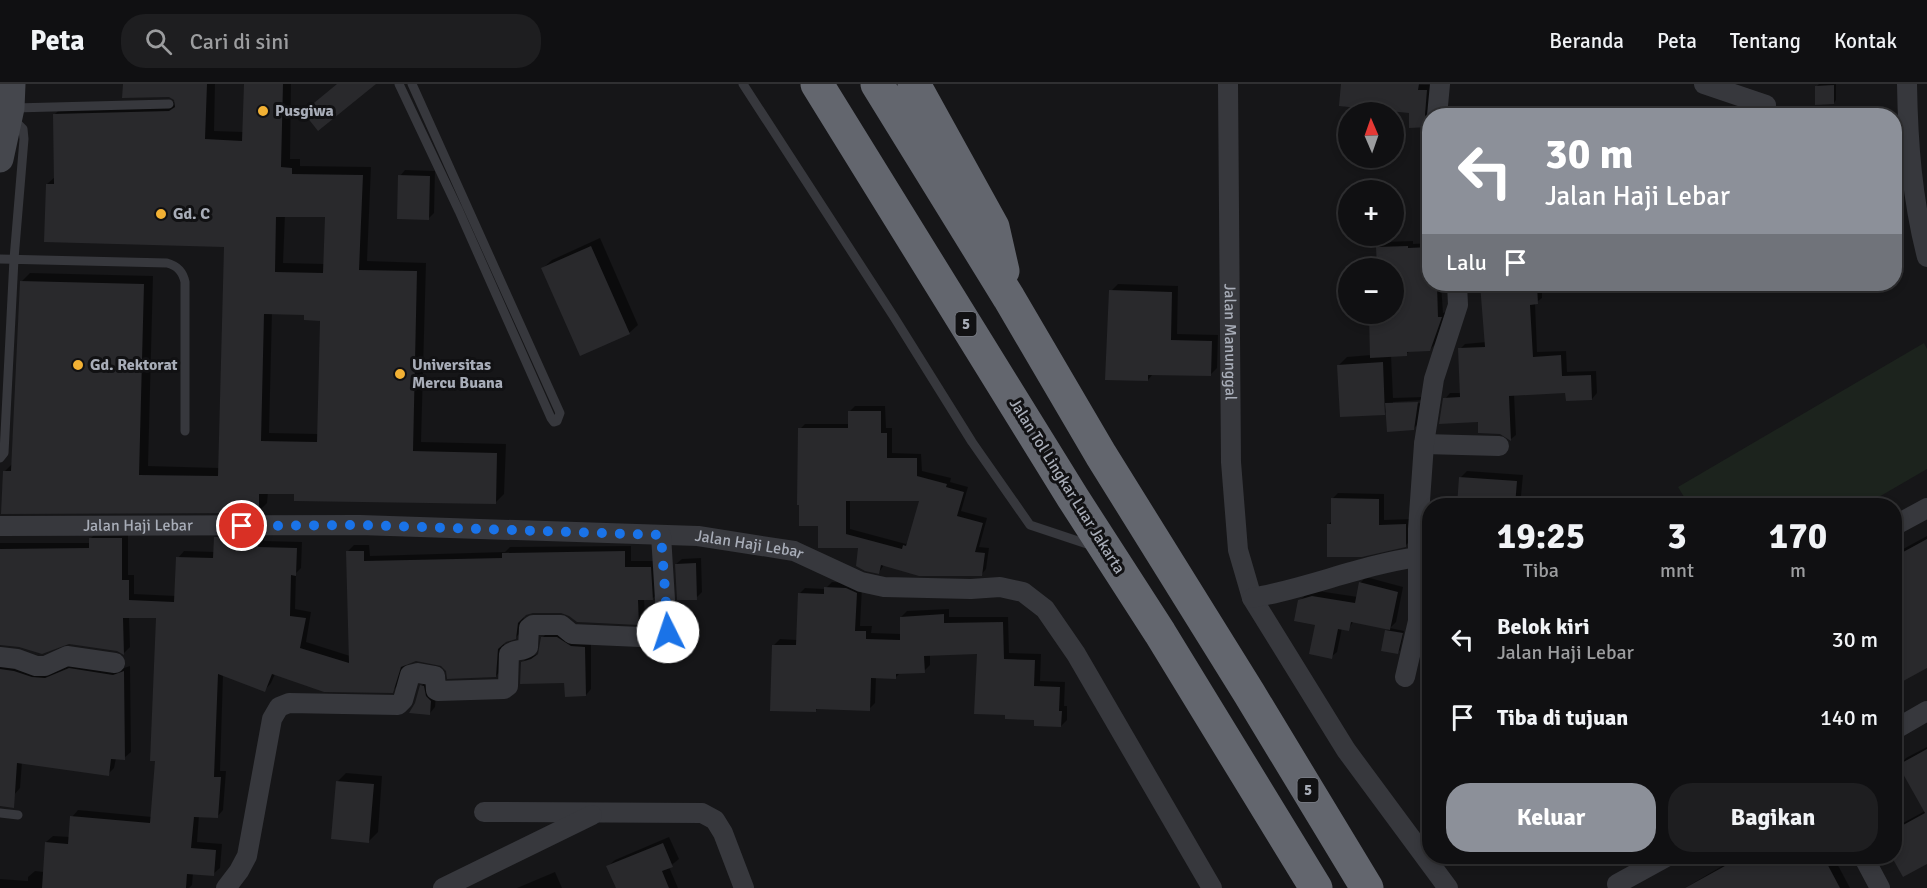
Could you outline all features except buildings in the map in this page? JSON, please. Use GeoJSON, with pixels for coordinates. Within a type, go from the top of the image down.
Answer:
{"type":"FeatureCollection","features":[{"type":"Feature","properties":{"kind":"highway","name":"Jalan Tol Lingkar Luar Jakarta"},"geometry":{"type":"LineString","coordinates":[[817,84],[1160,633],[1316,888]]}},
{"type":"Feature","properties":{"kind":"highway"},"geometry":{"type":"LineString","coordinates":[[914,84],[993,227],[1009,298]]}},
{"type":"Feature","properties":{"kind":"highway","name":"5"},"geometry":{"type":"LineString","coordinates":[[885,96],[1009,298],[1101,455],[1367,888]]}},
{"type":"Feature","properties":{"kind":"main road"},"geometry":{"type":"LineString","coordinates":[[0,159],[11,103]]}},
{"type":"Feature","properties":{"kind":"street","name":"Jalan Manunggal"},"geometry":{"type":"LineString","coordinates":[[1228,84],[1231,462],[1238,550],[1252,598],[1346,750],[1422,853]]}},
{"type":"Feature","properties":{"kind":"street"},"geometry":{"type":"LineString","coordinates":[[1438,108],[1440,84]]}},
{"type":"Feature","properties":{"kind":"street"},"geometry":{"type":"LineString","coordinates":[[1704,84],[1766,105]]}},
{"type":"Feature","properties":{"kind":"street"},"geometry":{"type":"LineString","coordinates":[[1907,84],[1908,143],[1912,189],[1927,257]]}},
{"type":"Feature","properties":{"kind":"street"},"geometry":{"type":"LineString","coordinates":[[1405,677],[1418,621],[1418,529],[1424,444],[1434,379],[1458,304],[1457,291]]}},
{"type":"Feature","properties":{"kind":"street"},"geometry":{"type":"LineString","coordinates":[[1424,444],[1499,447]]}},
{"type":"Feature","properties":{"kind":"street"},"geometry":{"type":"LineString","coordinates":[[1902,522],[1927,508]]}},
{"type":"Feature","properties":{"kind":"street","name":"Jalan Haji Lebar"},"geometry":{"type":"LineString","coordinates":[[0,526],[360,525],[698,536],[794,551],[861,582],[884,587],[972,589],[1000,587],[1023,592],[1045,609],[1076,654],[1212,888]]}},
{"type":"Feature","properties":{"kind":"street"},"geometry":{"type":"LineString","coordinates":[[226,888],[247,856],[272,719],[279,707],[289,703],[398,705],[403,700],[410,675],[418,672],[435,676],[438,691],[504,689],[508,686],[509,654],[528,647],[529,628],[533,625],[561,625],[572,634],[663,638],[668,632],[661,535]]}},
{"type":"Feature","properties":{"kind":"street"},"geometry":{"type":"LineString","coordinates":[[1252,598],[1290,591],[1386,562],[1418,557]]}},
{"type":"Feature","properties":{"kind":"street"},"geometry":{"type":"LineString","coordinates":[[0,657],[17,659],[36,666],[45,666],[67,656],[115,663]]}},
{"type":"Feature","properties":{"kind":"street"},"geometry":{"type":"LineString","coordinates":[[1902,725],[1927,711]]}},
{"type":"Feature","properties":{"kind":"street"},"geometry":{"type":"LineString","coordinates":[[484,812],[702,813],[715,820],[723,833],[744,888]]}},
{"type":"Feature","properties":{"kind":"street"},"geometry":{"type":"LineString","coordinates":[[443,888],[598,813]]}},
{"type":"Feature","properties":{"kind":"street","name":"Jalan Manunggal"},"geometry":{"type":"LineString","coordinates":[[1430,864],[1448,888]]}},
{"type":"Feature","properties":{"kind":"street"},"geometry":{"type":"LineString","coordinates":[[1617,884],[1653,864]]}},
{"type":"Feature","properties":{"kind":"street"},"geometry":{"type":"LineString","coordinates":[[1867,864],[1880,888]]}},
{"type":"Feature","properties":{"kind":"lane"},"geometry":{"type":"LineString","coordinates":[[399,84],[459,212],[550,418],[554,422],[557,421],[560,416],[559,410],[412,84]]}},
{"type":"Feature","properties":{"kind":"lane"},"geometry":{"type":"LineString","coordinates":[[743,84],[888,307],[972,442],[1030,525],[1107,550]]}},
{"type":"Feature","properties":{"kind":"lane"},"geometry":{"type":"LineString","coordinates":[[0,458],[4,453],[14,259],[24,139],[23,129],[16,120],[11,103],[169,104]]}},
{"type":"Feature","properties":{"kind":"lane"},"geometry":{"type":"LineString","coordinates":[[0,259],[167,263],[178,267],[185,282],[185,431]]}},
{"type":"Feature","properties":{"kind":"lane"},"geometry":{"type":"LineString","coordinates":[[0,813],[18,815]]}},
{"type":"Feature","properties":{"kind":"shaded area"},"geometry":{"type":"Polygon","coordinates":[[[1924,343],[1927,349],[1927,469],[1877,498],[1685,498],[1678,487],[1924,343]]]}},
{"type":"Feature","properties":{"kind":"place","name":"Pusgiwa"},"geometry":{"type":"Point","coordinates":[263,111]}},
{"type":"Feature","properties":{"kind":"place","name":"Gd. C"},"geometry":{"type":"Point","coordinates":[161,214]}},
{"type":"Feature","properties":{"kind":"place","name":"Gd. Rektorat"},"geometry":{"type":"Point","coordinates":[78,365]}},
{"type":"Feature","properties":{"kind":"place","name":"Universitas Mercu Buana"},"geometry":{"type":"Point","coordinates":[400,374]}},
{"type":"Feature","properties":{"kind":"route"},"geometry":{"type":"LineString","coordinates":[[242,526],[360,525],[661,535],[668,632]]}}]}
